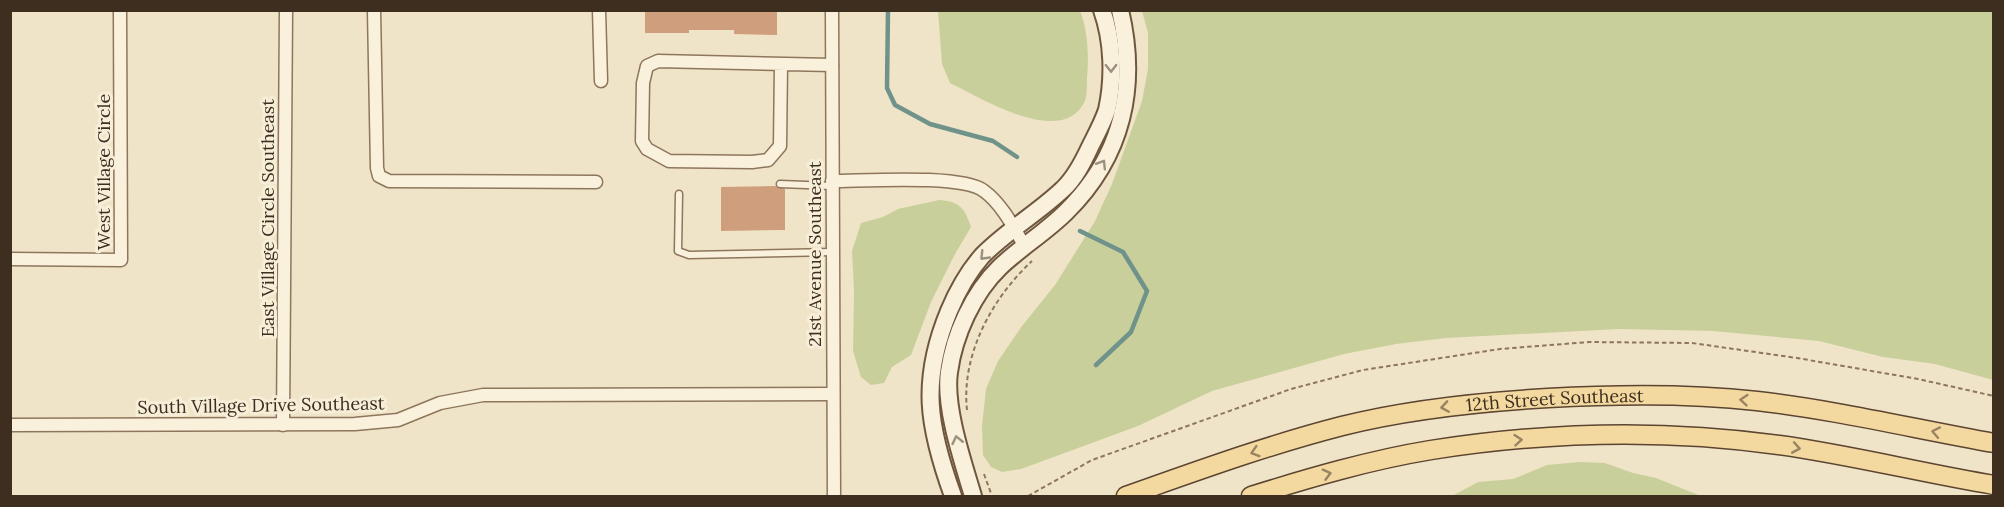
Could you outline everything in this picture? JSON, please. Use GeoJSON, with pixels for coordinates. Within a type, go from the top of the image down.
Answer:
{"type":"FeatureCollection","features":[{"type":"Feature","properties":{"kind":"main road","name":"12th Street Southeast"},"geometry":{"type":"LineString","coordinates":[[1126,496],[1229,460],[1344,426],[1406,413],[1509,400],[1661,395],[1755,400],[1825,410],[1994,443]]}},
{"type":"Feature","properties":{"kind":"main road","name":"12th Street Southeast"},"geometry":{"type":"LineString","coordinates":[[1251,496],[1367,463],[1430,450],[1543,437],[1599,435],[1698,437],[1780,445],[1994,485]]}},
{"type":"Feature","properties":{"kind":"street","name":"West Village Circle"},"geometry":{"type":"LineString","coordinates":[[10,259],[121,260],[120,10]]}},
{"type":"Feature","properties":{"kind":"street","name":"East Village Circle Southeast"},"geometry":{"type":"LineString","coordinates":[[283,425],[286,10]]}},
{"type":"Feature","properties":{"kind":"street"},"geometry":{"type":"LineString","coordinates":[[374,10],[376,168],[379,176],[388,181],[596,182]]}},
{"type":"Feature","properties":{"kind":"street"},"geometry":{"type":"LineString","coordinates":[[599,10],[601,81]]}},
{"type":"Feature","properties":{"kind":"street","name":"21st Avenue Southeast"},"geometry":{"type":"LineString","coordinates":[[832,10],[834,496]]}},
{"type":"Feature","properties":{"kind":"street"},"geometry":{"type":"LineString","coordinates":[[953,496],[935,441],[931,419],[929,398],[936,346],[958,290],[982,256],[1064,188],[1081,166],[1106,111],[1111,82],[1111,48],[1102,10]]}},
{"type":"Feature","properties":{"kind":"street"},"geometry":{"type":"LineString","coordinates":[[973,496],[957,443],[951,410],[948,375],[954,348],[981,288],[1000,267],[1032,252],[1091,182],[1107,157],[1119,128],[1129,66],[1120,10]]}},
{"type":"Feature","properties":{"kind":"street"},"geometry":{"type":"LineString","coordinates":[[781,64],[780,146],[768,160],[752,162],[669,161],[647,149],[642,141],[644,83],[647,66],[658,61],[832,65]]}},
{"type":"Feature","properties":{"kind":"street"},"geometry":{"type":"LineString","coordinates":[[832,183],[946,181],[969,183],[982,189],[995,200],[1032,252]]}},
{"type":"Feature","properties":{"kind":"street","name":"South Village Drive Southeast"},"geometry":{"type":"LineString","coordinates":[[10,425],[355,424],[398,420],[440,403],[483,395],[833,394]]}},
{"type":"Feature","properties":{"kind":"lane"},"geometry":{"type":"LineString","coordinates":[[780,184],[832,183]]}},
{"type":"Feature","properties":{"kind":"lane"},"geometry":{"type":"LineString","coordinates":[[680,194],[678,251],[689,255],[832,252]]}},
{"type":"Feature","properties":{"kind":"path"},"geometry":{"type":"LineString","coordinates":[[967,410],[969,371],[977,341],[1032,252]]}},
{"type":"Feature","properties":{"kind":"path"},"geometry":{"type":"LineString","coordinates":[[1028,496],[1092,460],[1291,388],[1364,370],[1500,349],[1589,342],[1692,343],[1918,379],[1994,396]]}},
{"type":"Feature","properties":{"kind":"path"},"geometry":{"type":"LineString","coordinates":[[983,472],[992,496]]}},
{"type":"Feature","properties":{"kind":"green space"},"geometry":{"type":"Polygon","coordinates":[[[938,11],[1080,11],[1085,27],[1088,53],[1085,101],[1074,115],[1059,121],[1041,120],[1021,116],[1001,108],[950,83],[942,64],[938,11]]]}},
{"type":"Feature","properties":{"kind":"green space"},"geometry":{"type":"Polygon","coordinates":[[[1142,11],[1993,11],[1993,380],[1935,364],[1883,357],[1819,341],[1713,331],[1619,329],[1446,338],[1396,344],[1344,354],[1212,391],[1138,426],[1021,469],[1002,472],[991,467],[983,455],[982,426],[986,389],[998,361],[1022,326],[1055,285],[1095,221],[1112,184],[1142,101],[1148,69],[1148,33],[1142,11]]]}},
{"type":"Feature","properties":{"kind":"green space"},"geometry":{"type":"Polygon","coordinates":[[[939,200],[952,202],[964,210],[971,227],[931,302],[911,355],[892,367],[884,383],[871,385],[861,377],[853,351],[852,251],[861,223],[883,217],[898,209],[939,200]]]}},
{"type":"Feature","properties":{"kind":"green space"},"geometry":{"type":"Polygon","coordinates":[[[1580,462],[1605,463],[1656,478],[1701,496],[1452,496],[1478,482],[1513,479],[1547,465],[1580,462]]]}},
{"type":"Feature","properties":{"kind":"building"},"geometry":{"type":"Polygon","coordinates":[[[645,10],[777,10],[777,35],[734,34],[734,30],[645,33],[645,10]]]}},
{"type":"Feature","properties":{"kind":"building"},"geometry":{"type":"Polygon","coordinates":[[[775,186],[785,189],[785,230],[721,231],[721,187],[775,186]]]}},
{"type":"Feature","properties":{"kind":"waterway"},"geometry":{"type":"LineString","coordinates":[[888,10],[887,88],[895,105],[930,124],[993,141],[1017,157]]}},
{"type":"Feature","properties":{"kind":"waterway"},"geometry":{"type":"LineString","coordinates":[[1080,231],[1123,252],[1147,291],[1131,332],[1096,365]]}}]}
